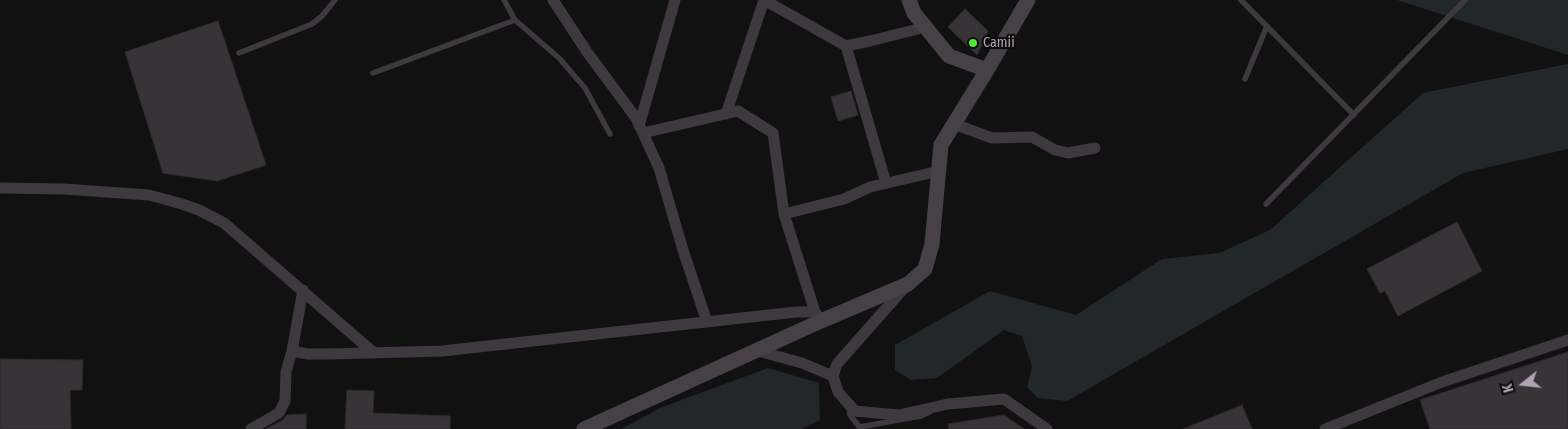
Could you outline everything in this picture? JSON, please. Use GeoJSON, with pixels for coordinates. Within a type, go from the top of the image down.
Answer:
{"type":"FeatureCollection","features":[{"type":"Feature","properties":{"kind":"street"},"geometry":{"type":"LineString","coordinates":[[553,0],[586,52],[636,118],[659,168],[707,322]]}},
{"type":"Feature","properties":{"kind":"street"},"geometry":{"type":"LineString","coordinates":[[641,130],[675,0]]}},
{"type":"Feature","properties":{"kind":"street"},"geometry":{"type":"LineString","coordinates":[[726,114],[764,0],[846,46],[870,42],[926,27]]}},
{"type":"Feature","properties":{"kind":"street"},"geometry":{"type":"LineString","coordinates":[[909,0],[914,13],[949,56],[986,70]]}},
{"type":"Feature","properties":{"kind":"street"},"geometry":{"type":"LineString","coordinates":[[1028,0],[941,145],[932,244],[925,270],[908,284],[837,364],[833,376],[838,392],[856,411],[898,416],[948,404],[1004,399],[1047,429]]}},
{"type":"Feature","properties":{"kind":"street"},"geometry":{"type":"LineString","coordinates":[[846,46],[886,183]]}},
{"type":"Feature","properties":{"kind":"street"},"geometry":{"type":"LineString","coordinates":[[641,130],[738,111],[773,133],[784,214],[818,316]]}},
{"type":"Feature","properties":{"kind":"street"},"geometry":{"type":"LineString","coordinates":[[954,124],[992,138],[1032,137],[1055,150],[1068,153],[1095,148]]}},
{"type":"Feature","properties":{"kind":"street"},"geometry":{"type":"LineString","coordinates":[[784,214],[844,198],[870,187],[939,171]]}},
{"type":"Feature","properties":{"kind":"street"},"geometry":{"type":"LineString","coordinates":[[0,188],[106,191],[149,195],[182,204],[224,222],[374,353]]}},
{"type":"Feature","properties":{"kind":"street"},"geometry":{"type":"LineString","coordinates":[[584,429],[758,351],[818,316],[908,284]]}},
{"type":"Feature","properties":{"kind":"street"},"geometry":{"type":"LineString","coordinates":[[250,429],[279,413],[285,401],[286,372],[292,351],[303,290]]}},
{"type":"Feature","properties":{"kind":"street"},"geometry":{"type":"LineString","coordinates":[[292,351],[308,354],[442,352],[796,312],[818,316]]}},
{"type":"Feature","properties":{"kind":"street"},"geometry":{"type":"LineString","coordinates":[[1325,429],[1442,382],[1568,340]]}},
{"type":"Feature","properties":{"kind":"street"},"geometry":{"type":"LineString","coordinates":[[758,351],[802,363],[833,376]]}},
{"type":"Feature","properties":{"kind":"lane"},"geometry":{"type":"LineString","coordinates":[[239,53],[312,24],[322,16],[334,0]]}},
{"type":"Feature","properties":{"kind":"lane"},"geometry":{"type":"LineString","coordinates":[[504,0],[515,20],[559,58],[585,88],[610,134]]}},
{"type":"Feature","properties":{"kind":"lane"},"geometry":{"type":"LineString","coordinates":[[1240,0],[1354,115]]}},
{"type":"Feature","properties":{"kind":"lane"},"geometry":{"type":"LineString","coordinates":[[1266,204],[1465,0]]}},
{"type":"Feature","properties":{"kind":"lane"},"geometry":{"type":"LineString","coordinates":[[373,73],[515,20]]}},
{"type":"Feature","properties":{"kind":"lane"},"geometry":{"type":"LineString","coordinates":[[1246,79],[1266,26]]}},
{"type":"Feature","properties":{"kind":"lane"},"geometry":{"type":"LineString","coordinates":[[849,404],[850,415],[861,428],[921,416],[948,404]]}},
{"type":"Feature","properties":{"kind":"shaded area"},"geometry":{"type":"Polygon","coordinates":[[[1397,0],[1568,0],[1568,55],[1397,0]]]}},
{"type":"Feature","properties":{"kind":"shaded area"},"geometry":{"type":"Polygon","coordinates":[[[1568,64],[1568,149],[1463,173],[1067,401],[1038,398],[1027,387],[1032,366],[1022,336],[1004,330],[937,378],[911,380],[895,370],[895,345],[990,291],[1076,315],[1162,259],[1219,253],[1270,230],[1423,93],[1568,64]]]}},
{"type":"Feature","properties":{"kind":"shaded area"},"geometry":{"type":"Polygon","coordinates":[[[768,368],[819,383],[820,420],[802,429],[621,429],[660,408],[768,368]]]}},
{"type":"Feature","properties":{"kind":"building","name":"Camii"},"geometry":{"type":"Polygon","coordinates":[[[965,9],[988,31],[977,55],[948,27],[965,9]]]}},
{"type":"Feature","properties":{"kind":"building"},"geometry":{"type":"Polygon","coordinates":[[[218,21],[266,165],[217,181],[163,173],[125,52],[218,21]]]}},
{"type":"Feature","properties":{"kind":"building"},"geometry":{"type":"Polygon","coordinates":[[[851,91],[858,115],[838,121],[831,97],[851,91]]]}},
{"type":"Feature","properties":{"kind":"building"},"geometry":{"type":"Polygon","coordinates":[[[1457,222],[1482,271],[1398,316],[1385,291],[1380,293],[1367,269],[1457,222]]]}},
{"type":"Feature","properties":{"kind":"building"},"geometry":{"type":"Polygon","coordinates":[[[1568,352],[1568,429],[1430,429],[1420,400],[1568,352]]]}},
{"type":"Feature","properties":{"kind":"building"},"geometry":{"type":"Polygon","coordinates":[[[0,359],[83,360],[82,390],[70,390],[71,429],[0,429],[0,359]]]}},
{"type":"Feature","properties":{"kind":"building"},"geometry":{"type":"Polygon","coordinates":[[[347,390],[374,391],[373,413],[450,416],[450,429],[345,429],[347,390]]]}},
{"type":"Feature","properties":{"kind":"building"},"geometry":{"type":"Polygon","coordinates":[[[1242,405],[1252,429],[1183,429],[1242,405]]]}},
{"type":"Feature","properties":{"kind":"building"},"geometry":{"type":"Polygon","coordinates":[[[306,414],[306,429],[266,429],[283,420],[287,415],[306,414]]]}},
{"type":"Feature","properties":{"kind":"building"},"geometry":{"type":"Polygon","coordinates":[[[1004,415],[1024,429],[949,429],[948,424],[1004,415]]]}},
{"type":"Feature","properties":{"kind":"place","name":"Camii"},"geometry":{"type":"Point","coordinates":[973,43]}}]}
